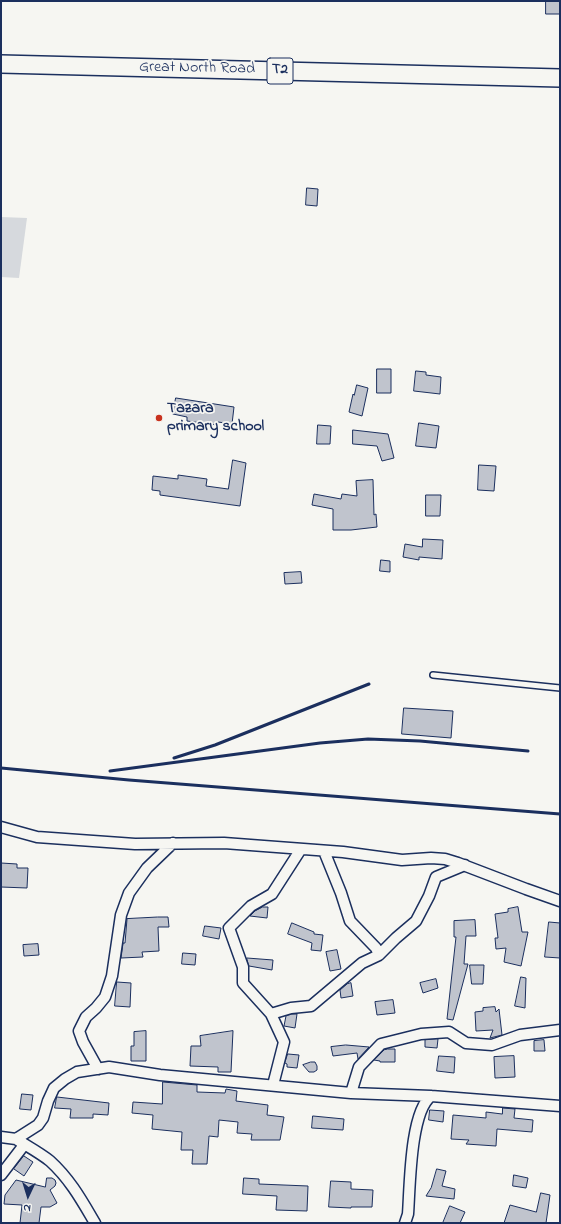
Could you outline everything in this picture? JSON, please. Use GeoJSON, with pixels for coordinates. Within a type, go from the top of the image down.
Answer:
{"type":"FeatureCollection","features":[{"type":"Feature","properties":{"kind":"highway","name":"Great North Road"},"geometry":{"type":"LineString","coordinates":[[1,64],[560,78]]}},
{"type":"Feature","properties":{"kind":"street"},"geometry":{"type":"LineString","coordinates":[[1,827],[37,837],[135,844],[224,843],[324,851],[402,860],[431,858],[445,859],[465,865],[514,885],[560,901]]}},
{"type":"Feature","properties":{"kind":"street"},"geometry":{"type":"LineString","coordinates":[[98,1069],[82,1042],[79,1031],[86,1017],[96,1008],[105,996],[112,976],[121,915],[129,893],[147,868],[173,843]]}},
{"type":"Feature","properties":{"kind":"street"},"geometry":{"type":"LineString","coordinates":[[273,1086],[284,1042],[271,1014],[243,984],[243,967],[229,928],[251,906],[272,894],[301,849]]}},
{"type":"Feature","properties":{"kind":"street"},"geometry":{"type":"LineString","coordinates":[[324,851],[350,921],[376,948],[379,955]]}},
{"type":"Feature","properties":{"kind":"street"},"geometry":{"type":"LineString","coordinates":[[271,1014],[291,1008],[311,1006],[362,963],[379,955],[416,921],[429,896],[436,877],[465,865]]}},
{"type":"Feature","properties":{"kind":"street"},"geometry":{"type":"LineString","coordinates":[[350,1093],[360,1067],[381,1044],[420,1034],[448,1032],[466,1043],[492,1045],[520,1035],[560,1030]]}},
{"type":"Feature","properties":{"kind":"street"},"geometry":{"type":"LineString","coordinates":[[1,1175],[20,1142],[38,1125],[43,1118],[54,1088],[77,1072],[109,1067],[160,1075],[350,1093],[431,1096],[560,1106]]}},
{"type":"Feature","properties":{"kind":"street"},"geometry":{"type":"LineString","coordinates":[[405,1223],[408,1214],[413,1144],[421,1112],[426,1100],[431,1096]]}},
{"type":"Feature","properties":{"kind":"street"},"geometry":{"type":"LineString","coordinates":[[1,1137],[20,1142],[48,1160],[75,1189],[95,1223]]}},
{"type":"Feature","properties":{"kind":"lane"},"geometry":{"type":"LineString","coordinates":[[433,675],[560,688]]}},
{"type":"Feature","properties":{"kind":"shaded area"},"geometry":{"type":"Polygon","coordinates":[[[1,217],[27,218],[19,278],[1,277],[1,217]]]}},
{"type":"Feature","properties":{"kind":"building"},"geometry":{"type":"Polygon","coordinates":[[[546,1],[560,1],[560,14],[546,14],[546,1]]]}},
{"type":"Feature","properties":{"kind":"building"},"geometry":{"type":"Polygon","coordinates":[[[307,188],[318,189],[317,206],[306,205],[307,188]]]}},
{"type":"Feature","properties":{"kind":"building"},"geometry":{"type":"Polygon","coordinates":[[[377,369],[391,369],[391,393],[377,393],[377,369]]]}},
{"type":"Feature","properties":{"kind":"building"},"geometry":{"type":"Polygon","coordinates":[[[416,371],[426,372],[426,375],[441,377],[440,394],[414,391],[416,371]]]}},
{"type":"Feature","properties":{"kind":"building"},"geometry":{"type":"Polygon","coordinates":[[[357,385],[368,388],[362,416],[349,412],[353,394],[354,395],[357,385]]]}},
{"type":"Feature","properties":{"kind":"building"},"geometry":{"type":"Polygon","coordinates":[[[176,398],[234,407],[232,424],[218,422],[217,425],[187,421],[187,417],[173,414],[176,398]]]}},
{"type":"Feature","properties":{"kind":"building"},"geometry":{"type":"Polygon","coordinates":[[[419,423],[439,426],[436,448],[416,446],[419,423]]]}},
{"type":"Feature","properties":{"kind":"building"},"geometry":{"type":"Polygon","coordinates":[[[318,425],[331,426],[330,444],[317,444],[318,425]]]}},
{"type":"Feature","properties":{"kind":"building"},"geometry":{"type":"Polygon","coordinates":[[[353,430],[388,434],[394,458],[382,461],[377,446],[353,444],[353,430]]]}},
{"type":"Feature","properties":{"kind":"building"},"geometry":{"type":"Polygon","coordinates":[[[233,460],[246,463],[240,506],[160,495],[160,491],[152,490],[153,476],[178,479],[178,475],[207,479],[206,486],[228,489],[233,460]]]}},
{"type":"Feature","properties":{"kind":"building"},"geometry":{"type":"Polygon","coordinates":[[[479,465],[496,466],[494,491],[478,490],[479,465]]]}},
{"type":"Feature","properties":{"kind":"building"},"geometry":{"type":"Polygon","coordinates":[[[373,480],[374,515],[376,514],[377,527],[351,530],[333,530],[333,509],[312,505],[314,494],[341,499],[342,494],[357,496],[356,481],[373,480]]]}},
{"type":"Feature","properties":{"kind":"building"},"geometry":{"type":"Polygon","coordinates":[[[426,495],[441,495],[440,516],[426,516],[426,495]]]}},
{"type":"Feature","properties":{"kind":"building"},"geometry":{"type":"Polygon","coordinates":[[[423,539],[443,540],[442,559],[419,557],[419,560],[403,557],[405,544],[422,547],[423,539]]]}},
{"type":"Feature","properties":{"kind":"building"},"geometry":{"type":"Polygon","coordinates":[[[381,560],[390,561],[390,572],[380,571],[381,560]]]}},
{"type":"Feature","properties":{"kind":"building"},"geometry":{"type":"Polygon","coordinates":[[[301,572],[302,583],[285,584],[284,573],[301,572]]]}},
{"type":"Feature","properties":{"kind":"building"},"geometry":{"type":"Polygon","coordinates":[[[404,708],[453,711],[451,738],[402,734],[404,708]]]}},
{"type":"Feature","properties":{"kind":"building"},"geometry":{"type":"Polygon","coordinates":[[[1,863],[17,864],[17,868],[28,868],[27,888],[1,887],[1,863]]]}},
{"type":"Feature","properties":{"kind":"building"},"geometry":{"type":"Polygon","coordinates":[[[263,907],[268,907],[267,918],[250,916],[255,911],[263,907]]]}},
{"type":"Feature","properties":{"kind":"building"},"geometry":{"type":"Polygon","coordinates":[[[518,907],[522,932],[528,932],[521,966],[504,962],[506,948],[496,949],[495,938],[498,938],[495,914],[508,912],[508,909],[518,907]]]}},
{"type":"Feature","properties":{"kind":"building"},"geometry":{"type":"Polygon","coordinates":[[[168,917],[169,927],[158,927],[159,951],[142,952],[143,957],[121,958],[123,943],[125,943],[127,919],[168,917]]]}},
{"type":"Feature","properties":{"kind":"building"},"geometry":{"type":"Polygon","coordinates":[[[475,920],[476,936],[466,936],[464,964],[468,964],[453,1020],[447,1019],[456,937],[454,937],[454,921],[475,920]]]}},
{"type":"Feature","properties":{"kind":"building"},"geometry":{"type":"Polygon","coordinates":[[[549,922],[560,923],[560,958],[545,957],[549,922]]]}},
{"type":"Feature","properties":{"kind":"building"},"geometry":{"type":"Polygon","coordinates":[[[292,923],[314,932],[314,934],[323,935],[321,951],[311,950],[312,943],[288,934],[292,923]]]}},
{"type":"Feature","properties":{"kind":"building"},"geometry":{"type":"Polygon","coordinates":[[[205,926],[221,928],[219,939],[203,936],[205,926]]]}},
{"type":"Feature","properties":{"kind":"building"},"geometry":{"type":"Polygon","coordinates":[[[38,944],[39,955],[24,956],[23,945],[38,944]]]}},
{"type":"Feature","properties":{"kind":"building"},"geometry":{"type":"Polygon","coordinates":[[[337,950],[341,969],[330,971],[326,952],[337,950]]]}},
{"type":"Feature","properties":{"kind":"building"},"geometry":{"type":"Polygon","coordinates":[[[183,953],[196,954],[195,965],[182,964],[183,953]]]}},
{"type":"Feature","properties":{"kind":"building"},"geometry":{"type":"Polygon","coordinates":[[[247,958],[273,960],[272,970],[249,966],[247,958]]]}},
{"type":"Feature","properties":{"kind":"building"},"geometry":{"type":"Polygon","coordinates":[[[470,965],[484,965],[483,984],[472,984],[470,965]]]}},
{"type":"Feature","properties":{"kind":"building"},"geometry":{"type":"Polygon","coordinates":[[[521,977],[526,978],[525,1008],[515,1006],[521,977]]]}},
{"type":"Feature","properties":{"kind":"building"},"geometry":{"type":"Polygon","coordinates":[[[436,979],[438,988],[423,993],[420,983],[436,979]]]}},
{"type":"Feature","properties":{"kind":"building"},"geometry":{"type":"Polygon","coordinates":[[[117,982],[131,983],[130,1007],[115,1006],[117,982]]]}},
{"type":"Feature","properties":{"kind":"building"},"geometry":{"type":"Polygon","coordinates":[[[351,983],[353,996],[341,998],[340,990],[347,984],[351,983]]]}},
{"type":"Feature","properties":{"kind":"building"},"geometry":{"type":"Polygon","coordinates":[[[393,1000],[395,1013],[377,1015],[375,1002],[393,1000]]]}},
{"type":"Feature","properties":{"kind":"building"},"geometry":{"type":"Polygon","coordinates":[[[495,1007],[496,1012],[499,1009],[502,1035],[490,1038],[493,1030],[476,1031],[475,1012],[483,1011],[483,1008],[495,1007]]]}},
{"type":"Feature","properties":{"kind":"building"},"geometry":{"type":"Polygon","coordinates":[[[297,1014],[295,1028],[284,1026],[286,1016],[297,1014]]]}},
{"type":"Feature","properties":{"kind":"building"},"geometry":{"type":"Polygon","coordinates":[[[146,1031],[146,1061],[131,1061],[131,1046],[134,1046],[134,1032],[146,1031]]]}},
{"type":"Feature","properties":{"kind":"building"},"geometry":{"type":"Polygon","coordinates":[[[233,1031],[231,1072],[218,1072],[218,1067],[190,1066],[191,1046],[201,1046],[200,1036],[233,1031]]]}},
{"type":"Feature","properties":{"kind":"building"},"geometry":{"type":"Polygon","coordinates":[[[438,1039],[437,1048],[425,1047],[425,1040],[438,1039]]]}},
{"type":"Feature","properties":{"kind":"building"},"geometry":{"type":"Polygon","coordinates":[[[544,1040],[545,1051],[534,1051],[534,1041],[544,1040]]]}},
{"type":"Feature","properties":{"kind":"building"},"geometry":{"type":"Polygon","coordinates":[[[346,1045],[369,1047],[358,1059],[357,1053],[333,1056],[331,1047],[346,1045]]]}},
{"type":"Feature","properties":{"kind":"building"},"geometry":{"type":"Polygon","coordinates":[[[395,1049],[395,1062],[380,1062],[374,1060],[384,1050],[395,1049]]]}},
{"type":"Feature","properties":{"kind":"building"},"geometry":{"type":"Polygon","coordinates":[[[288,1054],[299,1055],[297,1068],[287,1067],[287,1064],[285,1063],[288,1054]]]}},
{"type":"Feature","properties":{"kind":"building"},"geometry":{"type":"Polygon","coordinates":[[[439,1056],[455,1057],[454,1073],[437,1071],[439,1056]]]}},
{"type":"Feature","properties":{"kind":"building"},"geometry":{"type":"Polygon","coordinates":[[[514,1056],[515,1077],[495,1078],[494,1057],[514,1056]]]}},
{"type":"Feature","properties":{"kind":"building"},"geometry":{"type":"Polygon","coordinates":[[[315,1062],[317,1066],[317,1070],[314,1072],[309,1072],[303,1065],[315,1062]]]}},
{"type":"Feature","properties":{"kind":"building"},"geometry":{"type":"Polygon","coordinates":[[[163,1082],[197,1085],[197,1092],[225,1093],[226,1089],[237,1091],[236,1101],[268,1105],[267,1115],[284,1117],[280,1140],[251,1140],[252,1134],[237,1133],[238,1122],[219,1120],[218,1137],[209,1136],[207,1164],[192,1164],[193,1150],[181,1150],[182,1132],[152,1129],[153,1115],[132,1113],[133,1102],[162,1104],[163,1082]]]}},
{"type":"Feature","properties":{"kind":"building"},"geometry":{"type":"Polygon","coordinates":[[[22,1094],[33,1095],[31,1110],[20,1109],[22,1094]]]}},
{"type":"Feature","properties":{"kind":"building"},"geometry":{"type":"Polygon","coordinates":[[[57,1097],[109,1103],[108,1115],[93,1114],[93,1118],[70,1118],[71,1109],[55,1108],[57,1097]]]}},
{"type":"Feature","properties":{"kind":"building"},"geometry":{"type":"Polygon","coordinates":[[[503,1108],[515,1109],[514,1118],[533,1120],[532,1132],[497,1129],[496,1146],[466,1144],[469,1140],[451,1139],[453,1115],[486,1118],[486,1112],[502,1114],[503,1108]]]}},
{"type":"Feature","properties":{"kind":"building"},"geometry":{"type":"Polygon","coordinates":[[[430,1110],[444,1111],[443,1122],[429,1120],[430,1110]]]}},
{"type":"Feature","properties":{"kind":"building"},"geometry":{"type":"Polygon","coordinates":[[[313,1116],[344,1119],[343,1130],[312,1128],[313,1116]]]}},
{"type":"Feature","properties":{"kind":"building"},"geometry":{"type":"Polygon","coordinates":[[[24,1156],[33,1162],[24,1176],[14,1169],[24,1156]]]}},
{"type":"Feature","properties":{"kind":"building"},"geometry":{"type":"Polygon","coordinates":[[[437,1169],[446,1171],[442,1186],[455,1189],[454,1199],[426,1196],[431,1188],[437,1169]]]}},
{"type":"Feature","properties":{"kind":"building"},"geometry":{"type":"Polygon","coordinates":[[[514,1175],[528,1178],[526,1188],[513,1186],[514,1175]]]}},
{"type":"Feature","properties":{"kind":"building"},"geometry":{"type":"Polygon","coordinates":[[[47,1178],[52,1178],[55,1180],[55,1186],[50,1190],[57,1203],[50,1207],[41,1207],[39,1223],[20,1223],[22,1205],[4,1204],[5,1195],[16,1180],[45,1187],[47,1178]]]}},
{"type":"Feature","properties":{"kind":"building"},"geometry":{"type":"Polygon","coordinates":[[[244,1178],[259,1179],[259,1184],[308,1186],[307,1211],[276,1210],[277,1196],[243,1194],[244,1178]]]}},
{"type":"Feature","properties":{"kind":"building"},"geometry":{"type":"Polygon","coordinates":[[[331,1181],[351,1182],[351,1189],[373,1190],[372,1207],[329,1207],[331,1181]]]}},
{"type":"Feature","properties":{"kind":"building"},"geometry":{"type":"Polygon","coordinates":[[[541,1193],[550,1195],[546,1223],[504,1223],[510,1205],[536,1212],[541,1193]]]}},
{"type":"Feature","properties":{"kind":"building"},"geometry":{"type":"Polygon","coordinates":[[[450,1206],[465,1212],[460,1223],[443,1223],[450,1206]]]}},
{"type":"Feature","properties":{"kind":"railway"},"geometry":{"type":"LineString","coordinates":[[174,758],[215,745],[369,684]]}},
{"type":"Feature","properties":{"kind":"railway"},"geometry":{"type":"LineString","coordinates":[[110,771],[320,743],[368,739],[420,741],[528,751]]}},
{"type":"Feature","properties":{"kind":"railway"},"geometry":{"type":"LineString","coordinates":[[1,768],[129,780],[560,814]]}},
{"type":"Feature","properties":{"kind":"place","name":"Tazara primary school"},"geometry":{"type":"Point","coordinates":[159,418]}}]}
